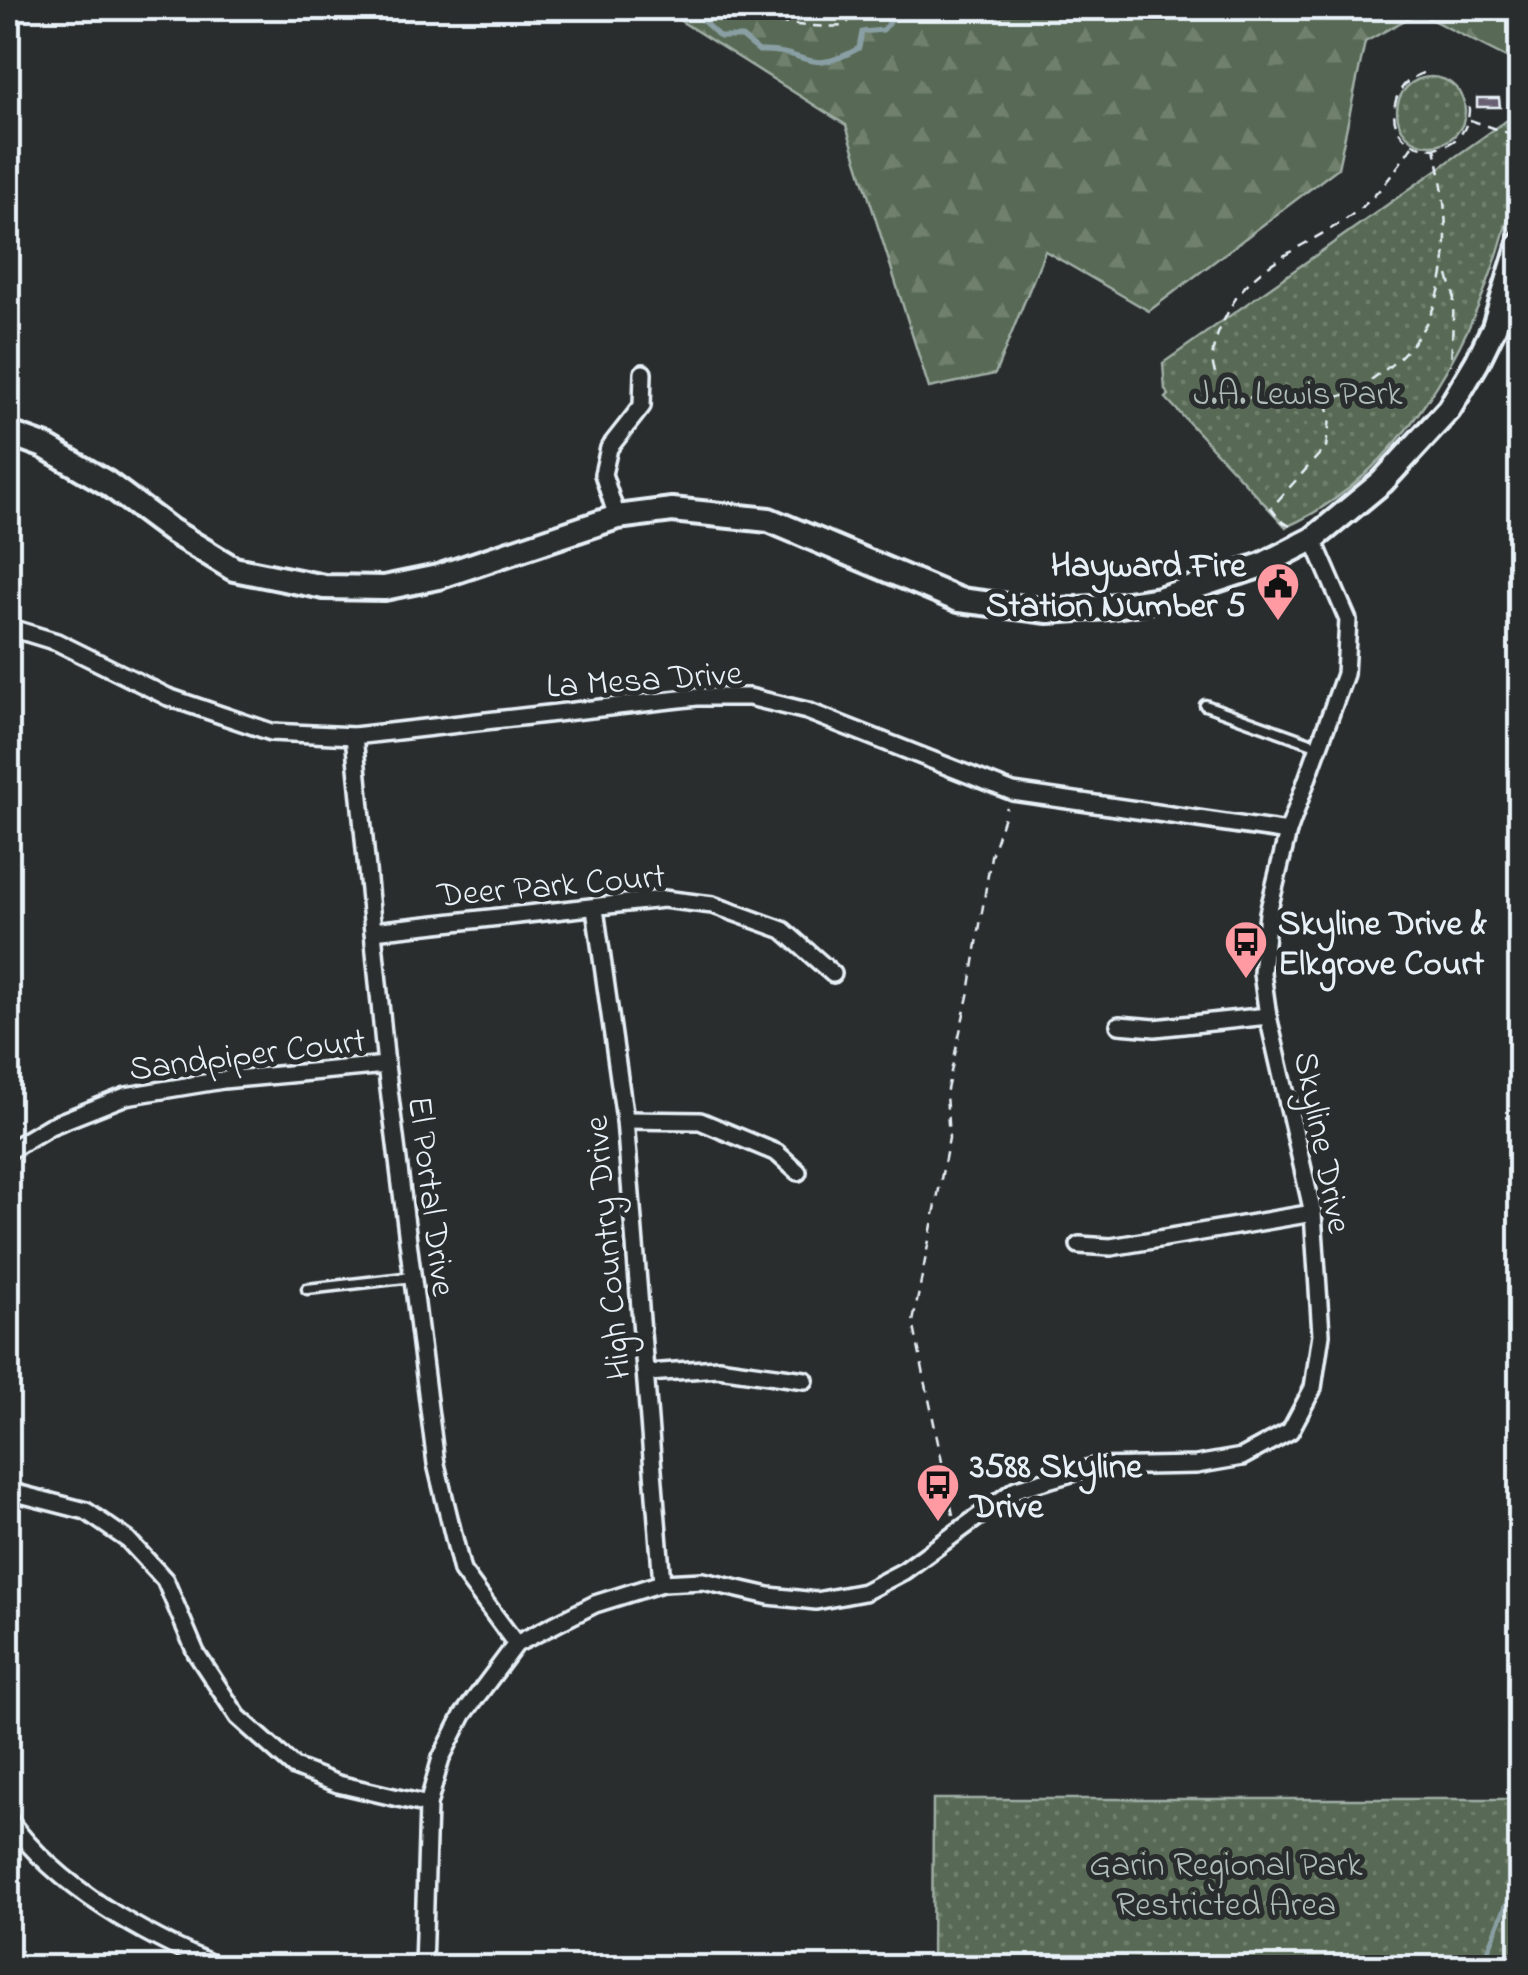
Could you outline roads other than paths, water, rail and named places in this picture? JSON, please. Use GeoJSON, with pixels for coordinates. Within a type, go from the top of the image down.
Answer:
{"type":"FeatureCollection","features":[{"type":"Feature","properties":{"kind":"main road"},"geometry":{"type":"LineString","coordinates":[[8,433],[44,446],[107,483],[170,530],[234,569],[324,587],[384,588],[438,577],[616,517],[672,510],[769,520],[960,600],[1048,611],[1108,608],[1176,594],[1262,565],[1313,539],[1382,482],[1449,410],[1467,379],[1494,326],[1520,243]]}},
{"type":"Feature","properties":{"kind":"street"},"geometry":{"type":"LineString","coordinates":[[616,517],[603,474],[609,448],[642,406],[643,373]]}},
{"type":"Feature","properties":{"kind":"street","name":"Skyline Drive"},"geometry":{"type":"LineString","coordinates":[[423,1968],[428,1804],[441,1758],[462,1715],[516,1644],[595,1604],[662,1583],[703,1580],[769,1596],[816,1602],[864,1592],[904,1570],[1016,1489],[1094,1467],[1196,1465],[1242,1457],[1290,1431],[1314,1388],[1321,1334],[1314,1213],[1268,1016],[1262,973],[1268,913],[1288,832],[1345,674],[1348,620],[1313,539]]}},
{"type":"Feature","properties":{"kind":"street","name":"La Mesa Drive"},"geometry":{"type":"LineString","coordinates":[[8,627],[57,642],[168,697],[270,732],[354,736],[697,697],[749,697],[807,711],[1012,792],[1288,832]]}},
{"type":"Feature","properties":{"kind":"street","name":"El Portal Drive"},"geometry":{"type":"LineString","coordinates":[[354,736],[386,1065],[436,1464],[462,1570],[516,1644]]}},
{"type":"Feature","properties":{"kind":"street","name":"Deer Park Court"},"geometry":{"type":"LineString","coordinates":[[373,931],[663,899],[713,905],[783,930],[833,974]]}},
{"type":"Feature","properties":{"kind":"street","name":"High Country Drive"},"geometry":{"type":"LineString","coordinates":[[596,909],[625,1120],[662,1583]]}},
{"type":"Feature","properties":{"kind":"street"},"geometry":{"type":"LineString","coordinates":[[1119,1025],[1155,1028],[1268,1016]]}},
{"type":"Feature","properties":{"kind":"street","name":"Sandpiper Court"},"geometry":{"type":"LineString","coordinates":[[8,1150],[50,1126],[126,1096],[223,1080],[386,1065]]}},
{"type":"Feature","properties":{"kind":"street"},"geometry":{"type":"LineString","coordinates":[[625,1120],[700,1121],[777,1153],[798,1172]]}},
{"type":"Feature","properties":{"kind":"street"},"geometry":{"type":"LineString","coordinates":[[1079,1244],[1111,1247],[1314,1213]]}},
{"type":"Feature","properties":{"kind":"street"},"geometry":{"type":"LineString","coordinates":[[648,1373],[718,1368],[805,1380]]}},
{"type":"Feature","properties":{"kind":"street"},"geometry":{"type":"LineString","coordinates":[[8,1491],[86,1511],[128,1540],[165,1580],[196,1653],[238,1718],[294,1767],[338,1784],[428,1804]]}},
{"type":"Feature","properties":{"kind":"street"},"geometry":{"type":"LineString","coordinates":[[8,1819],[26,1844],[86,1894],[165,1944],[222,1968]]}},
{"type":"Feature","properties":{"kind":"lane"},"geometry":{"type":"LineString","coordinates":[[1205,705],[1319,746]]}},
{"type":"Feature","properties":{"kind":"lane"},"geometry":{"type":"LineString","coordinates":[[306,1289],[413,1276]]}},
{"type":"Feature","properties":{"kind":"waterway"},"geometry":{"type":"LineString","coordinates":[[689,8],[720,37],[742,37],[759,51],[817,62],[842,57],[859,48],[862,32],[883,30],[897,14],[910,8]]}},
{"type":"Feature","properties":{"kind":"waterway"},"geometry":{"type":"LineString","coordinates":[[1481,1968],[1520,1871]]}},
{"type":"Feature","properties":{"kind":"place","name":"Hayward Fire Station Number 5"},"geometry":{"type":"Point","coordinates":[1278,622]}},
{"type":"Feature","properties":{"kind":"place","name":"Skyline Drive & Elkgrove Court"},"geometry":{"type":"Point","coordinates":[1246,980]}},
{"type":"Feature","properties":{"kind":"place","name":"3588 Skyline Drive"},"geometry":{"type":"Point","coordinates":[938,1523]}},
{"type":"Feature","properties":{"kind":"park label","name":"J.A. Lewis Park"},"geometry":{"type":"Point","coordinates":[1298,392]}},
{"type":"Feature","properties":{"kind":"park label","name":"Garin Regional Park Restricted Area"},"geometry":{"type":"Point","coordinates":[1226,1883]}}]}
